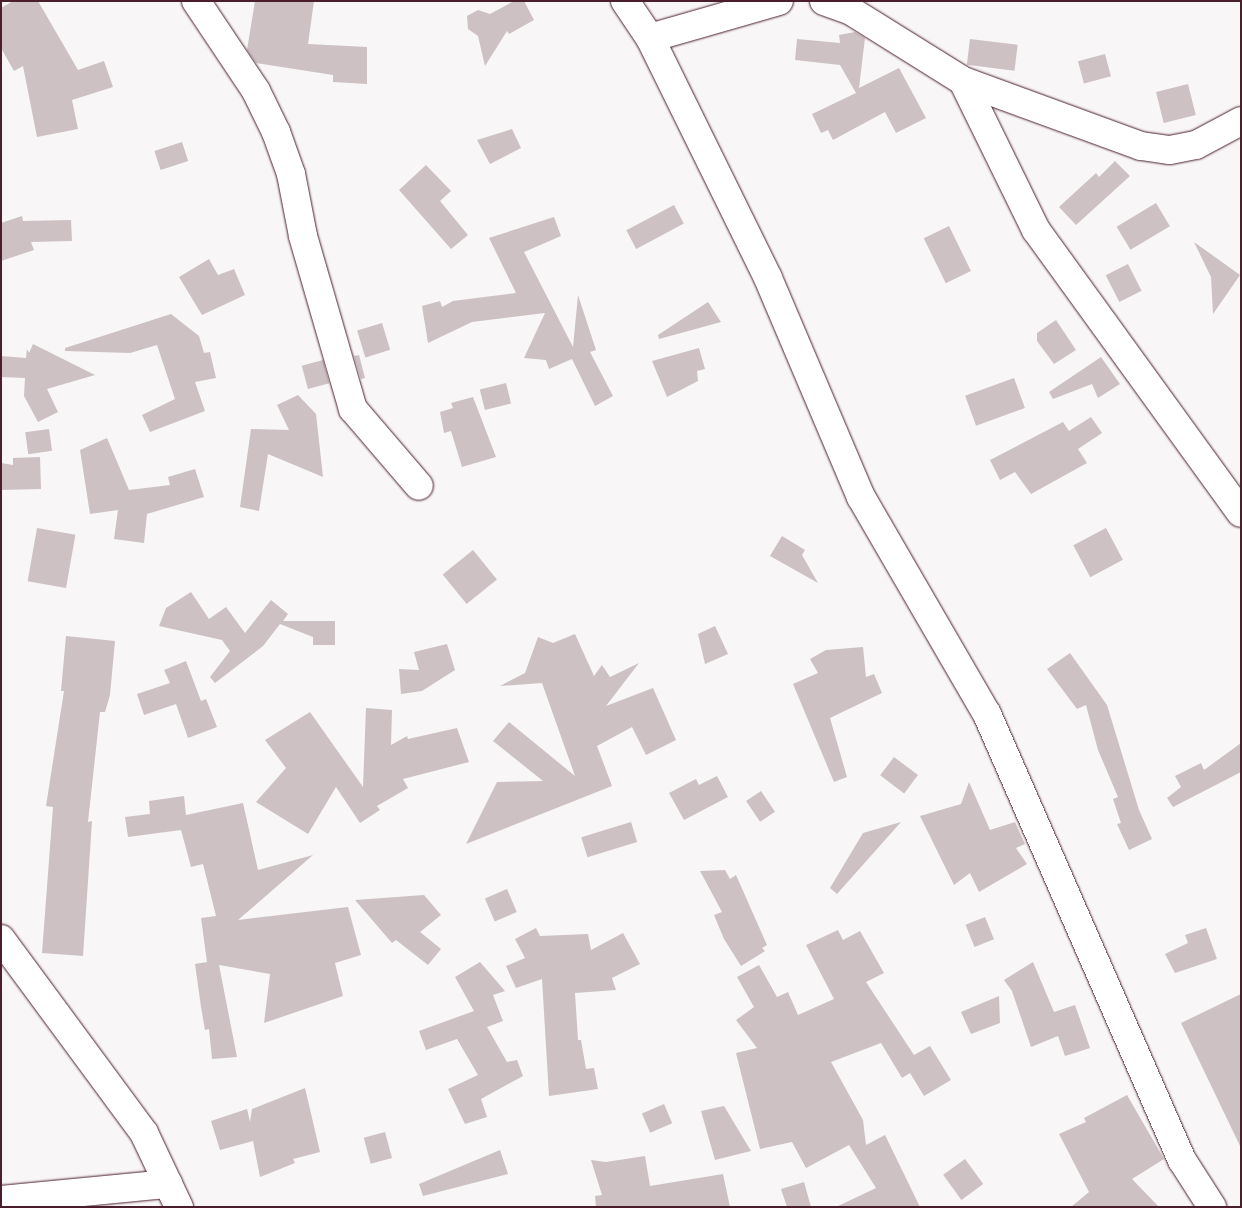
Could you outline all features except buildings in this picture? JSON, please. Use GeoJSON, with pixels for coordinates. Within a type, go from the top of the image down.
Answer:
{"type":"FeatureCollection","features":[{"type":"Feature","properties":{"kind":"street"},"geometry":{"type":"LineString","coordinates":[[196,1],[256,91],[276,132],[291,174],[303,236],[353,409],[419,486]]}},
{"type":"Feature","properties":{"kind":"street"},"geometry":{"type":"LineString","coordinates":[[625,1],[650,38],[768,278],[861,497],[987,714],[1182,1160],[1212,1207]]}},
{"type":"Feature","properties":{"kind":"street"},"geometry":{"type":"LineString","coordinates":[[650,38],[779,1]]}},
{"type":"Feature","properties":{"kind":"street"},"geometry":{"type":"LineString","coordinates":[[824,1],[852,11],[963,81],[1141,146],[1170,150],[1196,144],[1241,121]]}},
{"type":"Feature","properties":{"kind":"street"},"geometry":{"type":"LineString","coordinates":[[963,81],[1036,230],[1241,513]]}},
{"type":"Feature","properties":{"kind":"street"},"geometry":{"type":"LineString","coordinates":[[1,939],[144,1133],[173,1195],[1,1200]]}}]}
